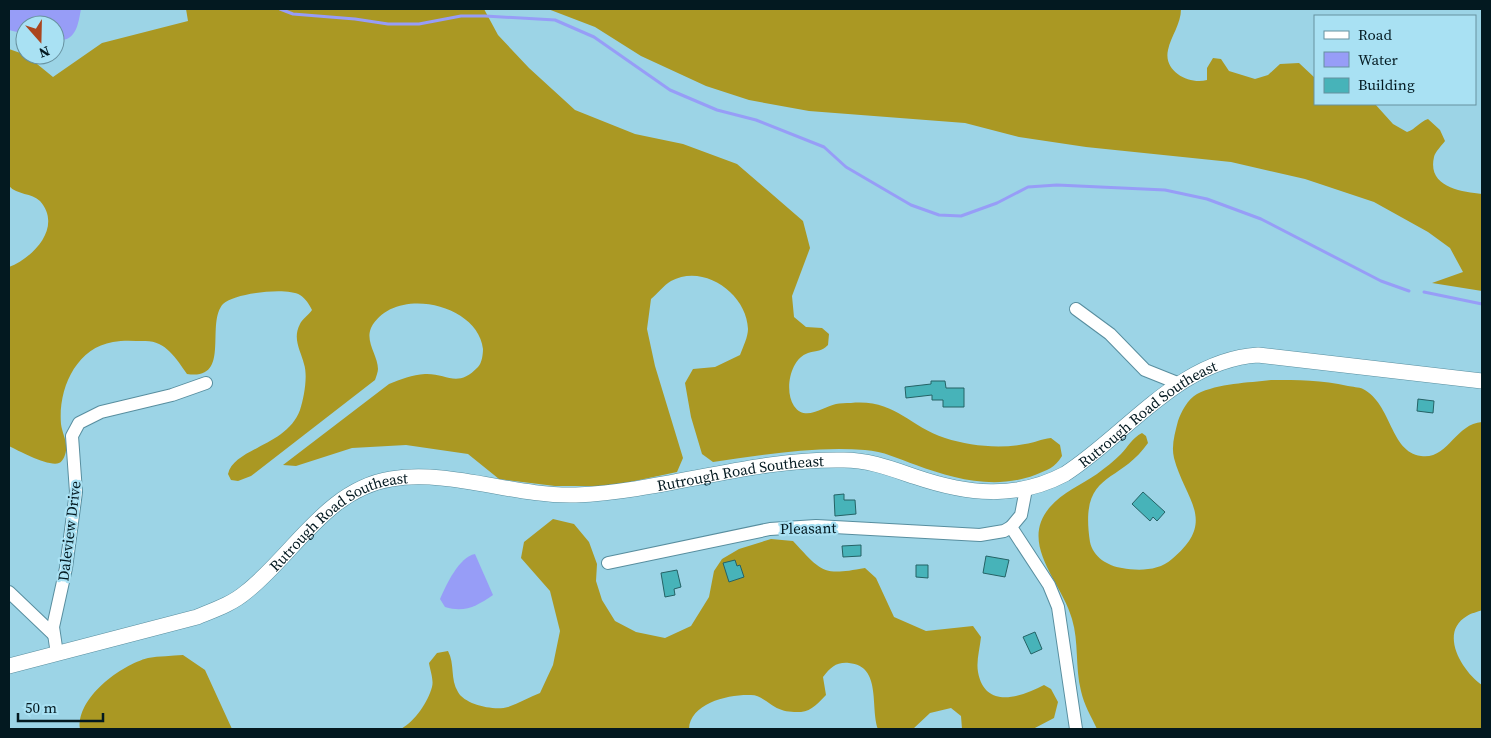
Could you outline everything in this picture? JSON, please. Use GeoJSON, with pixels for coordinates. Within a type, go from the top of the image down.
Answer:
{"type":"FeatureCollection","features":[{"type":"Feature","properties":{"kind":"street"},"geometry":{"type":"LineString","coordinates":[[1076,309],[1110,334],[1145,370],[1180,384]]}},
{"type":"Feature","properties":{"kind":"street","name":"Rutrough Road Southeast"},"geometry":{"type":"LineString","coordinates":[[9,666],[197,617],[231,602],[262,579],[337,502],[355,491],[384,480],[434,478],[521,491],[575,495],[652,487],[756,468],[844,460],[878,464],[939,485],[966,490],[991,492],[1026,489],[1048,483],[1080,464],[1180,384],[1208,366],[1226,360],[1258,355],[1482,381]]}},
{"type":"Feature","properties":{"kind":"street","name":"Daleview Drive"},"geometry":{"type":"LineString","coordinates":[[57,654],[53,634],[55,614],[66,568],[76,492],[72,436],[75,428],[87,418],[102,412],[172,395],[206,383]]}},
{"type":"Feature","properties":{"kind":"street"},"geometry":{"type":"LineString","coordinates":[[1026,489],[1021,515],[1012,527],[1049,585],[1058,607],[1076,729]]}},
{"type":"Feature","properties":{"kind":"street","name":"Pleasant"},"geometry":{"type":"LineString","coordinates":[[608,563],[770,529],[816,526],[980,535],[999,532],[1012,527]]}},
{"type":"Feature","properties":{"kind":"street"},"geometry":{"type":"LineString","coordinates":[[9,592],[53,634]]}},
{"type":"Feature","properties":{"kind":"shaded area"},"geometry":{"type":"Polygon","coordinates":[[[186,9],[484,9],[498,35],[529,68],[575,110],[635,134],[683,144],[737,164],[803,221],[810,248],[792,296],[794,317],[806,327],[822,328],[829,334],[826,347],[802,356],[793,368],[790,376],[789,392],[791,400],[798,411],[809,413],[845,403],[879,405],[901,414],[932,433],[964,443],[985,446],[1015,446],[1051,438],[1060,445],[1062,456],[1054,466],[1047,470],[1035,475],[1005,482],[975,481],[945,475],[885,454],[865,450],[808,450],[713,462],[702,454],[691,417],[685,383],[693,369],[715,367],[740,355],[748,329],[746,316],[732,294],[722,285],[710,279],[697,276],[684,276],[671,281],[651,299],[647,329],[655,366],[683,458],[677,472],[611,486],[555,486],[499,479],[468,454],[406,445],[352,448],[296,466],[283,465],[389,384],[425,374],[458,379],[471,374],[478,367],[483,349],[478,333],[466,320],[451,311],[433,305],[415,304],[397,307],[382,315],[371,328],[371,344],[378,369],[375,380],[251,476],[238,481],[231,480],[228,474],[232,465],[240,458],[284,432],[300,410],[306,375],[297,335],[301,322],[312,310],[300,295],[284,291],[249,294],[229,300],[223,304],[218,313],[216,324],[213,360],[209,369],[201,374],[187,374],[169,351],[158,343],[151,341],[113,342],[89,352],[79,361],[66,384],[61,411],[61,424],[66,448],[65,456],[62,460],[59,463],[48,463],[9,446],[9,267],[27,257],[35,249],[47,231],[48,221],[46,211],[37,198],[16,191],[9,186],[9,49],[15,51],[15,65],[38,65],[53,77],[102,43],[188,21],[186,9]]]}},
{"type":"Feature","properties":{"kind":"shaded area"},"geometry":{"type":"Polygon","coordinates":[[[548,9],[1181,9],[1179,20],[1169,45],[1168,58],[1174,70],[1186,79],[1193,81],[1207,80],[1207,68],[1213,58],[1221,59],[1229,71],[1255,79],[1268,75],[1280,64],[1299,63],[1314,77],[1314,105],[1376,105],[1393,124],[1407,132],[1428,119],[1440,130],[1445,141],[1434,157],[1433,167],[1436,175],[1448,186],[1465,192],[1482,194],[1482,291],[1432,283],[1463,272],[1450,248],[1428,232],[1374,202],[1305,179],[1231,162],[1086,147],[1019,137],[965,123],[809,111],[749,100],[706,86],[641,56],[595,27],[548,9]]]}},
{"type":"Feature","properties":{"kind":"shaded area"},"geometry":{"type":"Polygon","coordinates":[[[1271,380],[1319,381],[1363,389],[1373,396],[1380,405],[1403,446],[1411,453],[1421,456],[1430,456],[1438,453],[1465,429],[1473,424],[1482,422],[1482,610],[1469,615],[1459,623],[1454,632],[1454,642],[1461,662],[1482,685],[1482,729],[1097,729],[1081,691],[1076,637],[1072,619],[1040,549],[1041,521],[1055,502],[1106,467],[1121,454],[1135,437],[1142,433],[1146,436],[1148,443],[1136,457],[1096,490],[1090,502],[1088,519],[1090,542],[1094,552],[1102,560],[1117,567],[1135,570],[1148,569],[1167,563],[1186,545],[1193,533],[1196,521],[1190,498],[1173,453],[1178,421],[1183,410],[1194,396],[1206,390],[1234,384],[1271,380]]]}},
{"type":"Feature","properties":{"kind":"shaded area"},"geometry":{"type":"Polygon","coordinates":[[[553,519],[574,524],[589,542],[597,564],[596,581],[602,600],[615,621],[636,632],[665,638],[691,626],[709,597],[714,571],[722,559],[739,549],[771,539],[793,541],[810,559],[824,569],[840,572],[865,568],[876,578],[894,617],[926,631],[973,626],[981,637],[978,672],[982,684],[988,692],[996,696],[1015,696],[1044,685],[1051,689],[1058,702],[1054,718],[1033,729],[962,729],[961,716],[951,708],[930,713],[913,729],[878,729],[871,679],[866,671],[859,666],[841,663],[834,666],[823,677],[826,695],[809,710],[801,712],[786,711],[755,696],[732,696],[722,698],[703,707],[691,720],[689,729],[401,729],[416,716],[430,693],[432,678],[429,663],[437,653],[448,651],[458,692],[473,704],[502,708],[540,693],[553,665],[560,631],[550,591],[521,558],[524,542],[553,519]]]}},
{"type":"Feature","properties":{"kind":"shaded area"},"geometry":{"type":"Polygon","coordinates":[[[183,655],[205,670],[232,729],[80,729],[81,717],[85,706],[102,684],[114,675],[148,658],[183,655]]]}},
{"type":"Feature","properties":{"kind":"water"},"geometry":{"type":"Polygon","coordinates":[[[9,9],[81,9],[75,32],[68,39],[65,40],[65,15],[15,15],[15,32],[9,30],[9,9]]]}},
{"type":"Feature","properties":{"kind":"water"},"geometry":{"type":"Polygon","coordinates":[[[475,554],[493,595],[465,609],[445,607],[440,599],[449,579],[464,560],[475,554]]]}},
{"type":"Feature","properties":{"kind":"building"},"geometry":{"type":"Polygon","coordinates":[[[931,381],[945,381],[946,388],[964,388],[964,407],[943,407],[943,400],[932,400],[932,395],[906,398],[905,387],[931,384],[931,381]]]}},
{"type":"Feature","properties":{"kind":"building"},"geometry":{"type":"Polygon","coordinates":[[[1418,399],[1434,401],[1433,413],[1417,411],[1418,399]]]}},
{"type":"Feature","properties":{"kind":"building"},"geometry":{"type":"Polygon","coordinates":[[[1143,492],[1165,512],[1157,521],[1153,517],[1150,521],[1132,504],[1143,492]]]}},
{"type":"Feature","properties":{"kind":"building"},"geometry":{"type":"Polygon","coordinates":[[[844,494],[844,500],[855,500],[856,514],[835,516],[834,495],[844,494]]]}},
{"type":"Feature","properties":{"kind":"building"},"geometry":{"type":"Polygon","coordinates":[[[861,545],[861,556],[843,557],[842,546],[861,545]]]}},
{"type":"Feature","properties":{"kind":"building"},"geometry":{"type":"Polygon","coordinates":[[[986,556],[1009,560],[1005,577],[983,573],[986,556]]]}},
{"type":"Feature","properties":{"kind":"building"},"geometry":{"type":"Polygon","coordinates":[[[735,560],[737,566],[740,565],[744,577],[729,582],[723,563],[735,560]]]}},
{"type":"Feature","properties":{"kind":"building"},"geometry":{"type":"Polygon","coordinates":[[[916,565],[928,565],[928,578],[916,577],[916,565]]]}},
{"type":"Feature","properties":{"kind":"building"},"geometry":{"type":"Polygon","coordinates":[[[677,570],[681,587],[674,589],[675,595],[665,597],[661,573],[677,570]]]}},
{"type":"Feature","properties":{"kind":"building"},"geometry":{"type":"Polygon","coordinates":[[[1035,632],[1042,649],[1031,654],[1023,637],[1035,632]]]}},
{"type":"Feature","properties":{"kind":"waterway"},"geometry":{"type":"LineString","coordinates":[[280,9],[293,14],[355,19],[388,24],[419,24],[461,16],[555,20],[594,37],[670,90],[717,110],[756,120],[824,147],[846,167],[911,205],[939,215],[961,216],[997,203],[1028,187],[1057,185],[1165,190],[1207,199],[1261,219],[1381,281],[1409,291]]}},
{"type":"Feature","properties":{"kind":"waterway"},"geometry":{"type":"LineString","coordinates":[[1424,292],[1482,304]]}}]}
